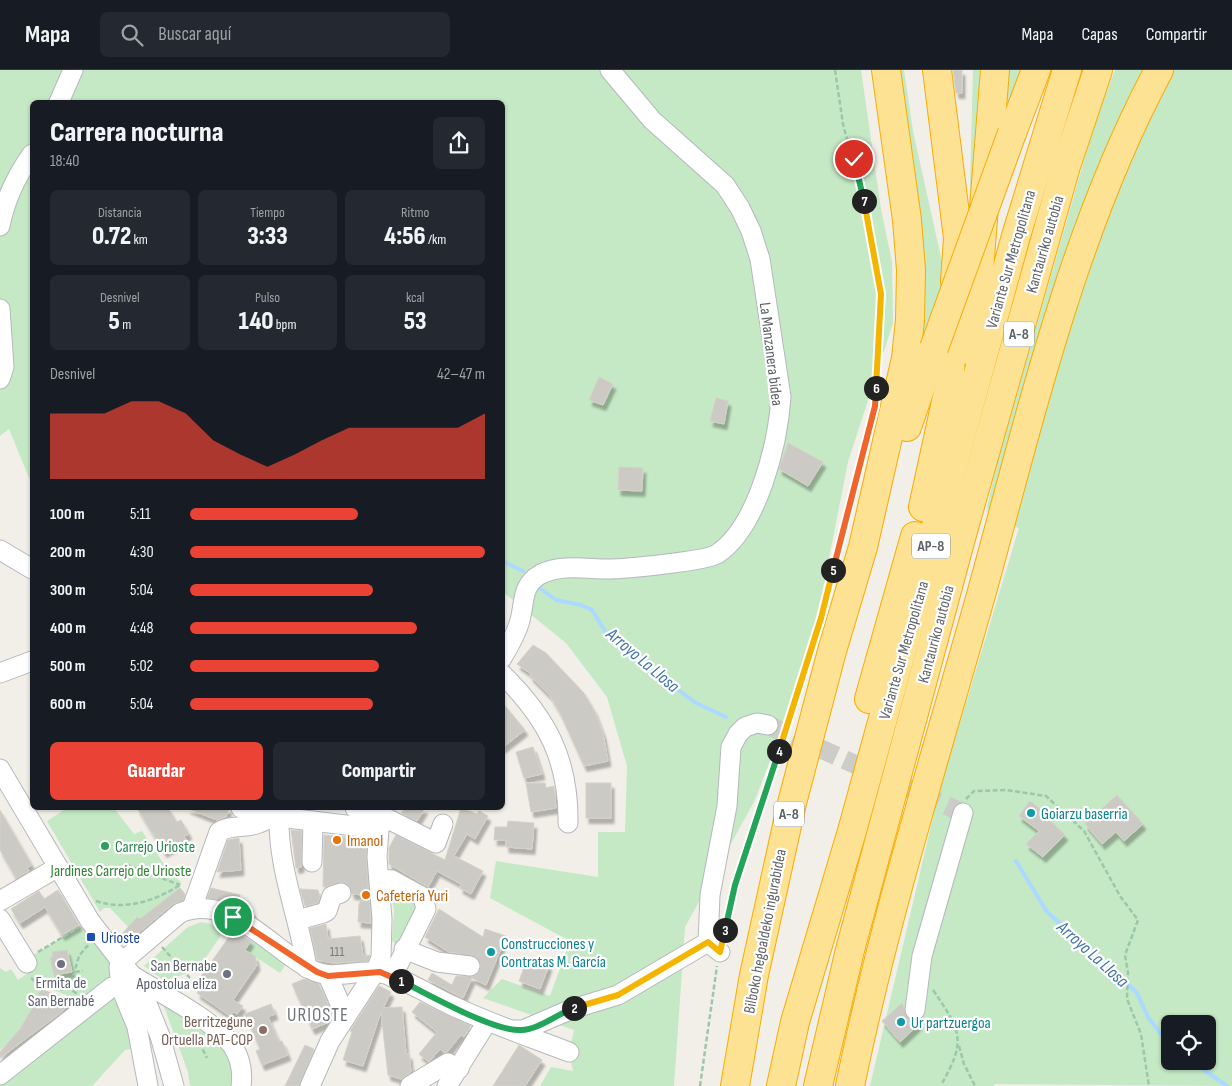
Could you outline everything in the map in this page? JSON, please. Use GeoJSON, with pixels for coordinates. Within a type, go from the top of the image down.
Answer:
{"type":"FeatureCollection","features":[{"type":"Feature","properties":{"kind":"highway"},"geometry":{"type":"LineString","coordinates":[[863,547],[898,399],[910,320],[911,270],[907,220],[886,70]]}},
{"type":"Feature","properties":{"kind":"highway"},"geometry":{"type":"LineString","coordinates":[[923,507],[949,388],[958,238],[937,70]]}},
{"type":"Feature","properties":{"kind":"highway"},"geometry":{"type":"LineString","coordinates":[[795,1022],[836,828],[923,507],[958,392],[977,295],[995,70]]}},
{"type":"Feature","properties":{"kind":"highway","name":"A-8"},"geometry":{"type":"LineString","coordinates":[[863,547],[1036,70]]}},
{"type":"Feature","properties":{"kind":"highway","name":"Variante Sur Metropolitana"},"geometry":{"type":"LineString","coordinates":[[781,1086],[795,1022],[855,822],[1013,245],[1067,70]]}},
{"type":"Feature","properties":{"kind":"highway","name":"Kantauriko autobia"},"geometry":{"type":"LineString","coordinates":[[818,1086],[850,950],[956,555],[1066,166],[1098,70]]}},
{"type":"Feature","properties":{"kind":"highway"},"geometry":{"type":"LineString","coordinates":[[850,1086],[870,995],[910,846],[1055,332],[1088,233],[1114,166],[1160,70]]}},
{"type":"Feature","properties":{"kind":"highway","name":"Bilboko hegoaldeko ingurabidea"},"geometry":{"type":"LineString","coordinates":[[735,1086],[754,975],[792,803],[832,651],[863,547]]}},
{"type":"Feature","properties":{"kind":"street"},"geometry":{"type":"LineString","coordinates":[[60,100],[73,70]]}},
{"type":"Feature","properties":{"kind":"street","name":"La Manzanera bidea"},"geometry":{"type":"LineString","coordinates":[[505,652],[521,619],[523,597],[529,584],[541,574],[567,568],[610,569],[699,561],[716,555],[735,536],[750,514],[762,487],[779,420],[781,397],[760,259],[751,231],[740,208],[725,185],[652,120],[610,70]]}},
{"type":"Feature","properties":{"kind":"street"},"geometry":{"type":"LineString","coordinates":[[0,226],[6,202],[30,157]]}},
{"type":"Feature","properties":{"kind":"street"},"geometry":{"type":"LineString","coordinates":[[0,309],[4,367],[0,379]]}},
{"type":"Feature","properties":{"kind":"street"},"geometry":{"type":"LineString","coordinates":[[0,550],[30,568]]}},
{"type":"Feature","properties":{"kind":"street"},"geometry":{"type":"LineString","coordinates":[[0,673],[30,662]]}},
{"type":"Feature","properties":{"kind":"street"},"geometry":{"type":"LineString","coordinates":[[505,677],[530,702],[546,725],[557,751],[568,798],[568,823]]}},
{"type":"Feature","properties":{"kind":"street"},"geometry":{"type":"LineString","coordinates":[[511,1030],[523,1030],[572,1009],[618,995],[714,947],[710,895],[727,806],[731,748],[738,734],[746,727],[757,723],[768,725]]}},
{"type":"Feature","properties":{"kind":"street"},"geometry":{"type":"LineString","coordinates":[[0,769],[90,921],[123,964],[153,1018],[174,1086]]}},
{"type":"Feature","properties":{"kind":"street"},"geometry":{"type":"LineString","coordinates":[[253,810],[313,821],[387,819]]}},
{"type":"Feature","properties":{"kind":"street"},"geometry":{"type":"LineString","coordinates":[[361,810],[387,819],[436,843],[443,824]]}},
{"type":"Feature","properties":{"kind":"street"},"geometry":{"type":"LineString","coordinates":[[915,1010],[922,956],[962,813]]}},
{"type":"Feature","properties":{"kind":"street"},"geometry":{"type":"LineString","coordinates":[[148,1086],[137,1027],[122,988],[123,964],[152,936],[180,913],[219,832],[225,828],[259,824],[283,815]]}},
{"type":"Feature","properties":{"kind":"street"},"geometry":{"type":"LineString","coordinates":[[283,815],[286,885],[298,920],[307,968]]}},
{"type":"Feature","properties":{"kind":"street"},"geometry":{"type":"LineString","coordinates":[[383,969],[383,933],[379,879],[387,819]]}},
{"type":"Feature","properties":{"kind":"street"},"geometry":{"type":"LineString","coordinates":[[312,862],[313,821]]}},
{"type":"Feature","properties":{"kind":"street"},"geometry":{"type":"LineString","coordinates":[[0,901],[58,868]]}},
{"type":"Feature","properties":{"kind":"street"},"geometry":{"type":"LineString","coordinates":[[310,1086],[330,1041],[345,1015],[383,969],[404,949],[426,909],[424,897],[392,880],[379,879]]}},
{"type":"Feature","properties":{"kind":"street"},"geometry":{"type":"LineString","coordinates":[[298,920],[323,914],[327,911],[332,896],[341,893]]}},
{"type":"Feature","properties":{"kind":"street"},"geometry":{"type":"LineString","coordinates":[[190,895],[252,928],[307,968],[328,976],[383,969],[409,985],[487,1022],[569,1052]]}},
{"type":"Feature","properties":{"kind":"street"},"geometry":{"type":"LineString","coordinates":[[0,919],[26,962]]}},
{"type":"Feature","properties":{"kind":"street"},"geometry":{"type":"LineString","coordinates":[[404,949],[421,958],[470,966]]}},
{"type":"Feature","properties":{"kind":"street"},"geometry":{"type":"LineString","coordinates":[[409,985],[421,958]]}},
{"type":"Feature","properties":{"kind":"street"},"geometry":{"type":"LineString","coordinates":[[123,964],[221,1033],[237,1055],[240,1065],[241,1086]]}},
{"type":"Feature","properties":{"kind":"street"},"geometry":{"type":"LineString","coordinates":[[328,976],[345,1015]]}},
{"type":"Feature","properties":{"kind":"street"},"geometry":{"type":"LineString","coordinates":[[0,1075],[112,987]]}},
{"type":"Feature","properties":{"kind":"street"},"geometry":{"type":"LineString","coordinates":[[447,1086],[487,1022]]}},
{"type":"Feature","properties":{"kind":"street"},"geometry":{"type":"LineString","coordinates":[[410,1086],[441,1065],[448,1063],[459,1069]]}},
{"type":"Feature","properties":{"kind":"path"},"geometry":{"type":"LineString","coordinates":[[835,70],[843,124],[867,214],[881,294],[876,397]]}},
{"type":"Feature","properties":{"kind":"path"},"geometry":{"type":"LineString","coordinates":[[828,590],[858,474]]}},
{"type":"Feature","properties":{"kind":"path"},"geometry":{"type":"LineString","coordinates":[[700,1086],[714,947],[806,667]]}},
{"type":"Feature","properties":{"kind":"path"},"geometry":{"type":"LineString","coordinates":[[962,813],[962,803],[974,791],[1006,790],[1046,796],[1084,831],[1120,896],[1138,920],[1125,955],[1128,973],[1127,999],[1140,1034],[1148,1086]]}},
{"type":"Feature","properties":{"kind":"path"},"geometry":{"type":"LineString","coordinates":[[127,865],[190,895]]}},
{"type":"Feature","properties":{"kind":"path"},"geometry":{"type":"LineString","coordinates":[[73,892],[108,905],[125,906],[159,897],[190,895]]}},
{"type":"Feature","properties":{"kind":"path"},"geometry":{"type":"LineString","coordinates":[[90,921],[26,962],[29,976],[35,981],[64,990],[76,972],[76,962],[87,946],[95,950]]}},
{"type":"Feature","properties":{"kind":"path"},"geometry":{"type":"LineString","coordinates":[[152,936],[190,978]]}},
{"type":"Feature","properties":{"kind":"path"},"geometry":{"type":"LineString","coordinates":[[920,970],[952,1020],[960,1040],[953,1064],[941,1085]]}},
{"type":"Feature","properties":{"kind":"path"},"geometry":{"type":"LineString","coordinates":[[76,972],[83,971]]}},
{"type":"Feature","properties":{"kind":"path"},"geometry":{"type":"LineString","coordinates":[[206,1022],[200,1044],[207,1058]]}},
{"type":"Feature","properties":{"kind":"path"},"geometry":{"type":"LineString","coordinates":[[958,1044],[964,1064],[975,1086]]}},
{"type":"Feature","properties":{"kind":"green space"},"geometry":{"type":"Polygon","coordinates":[[[0,70],[861,70],[881,209],[892,262],[893,323],[848,462],[809,659],[755,800],[685,927],[674,1086],[540,1086],[551,1067],[573,1071],[569,1052],[574,1030],[483,998],[502,979],[550,996],[570,941],[490,898],[496,861],[598,877],[598,832],[625,832],[627,766],[607,697],[566,643],[505,594],[505,100],[30,100],[30,480],[9,429],[0,436],[0,70]]]}},
{"type":"Feature","properties":{"kind":"green space"},"geometry":{"type":"Polygon","coordinates":[[[894,70],[904,70],[913,131],[942,262],[943,292],[910,384],[894,70]]]}},
{"type":"Feature","properties":{"kind":"green space"},"geometry":{"type":"Polygon","coordinates":[[[973,70],[987,70],[969,223],[973,70]]]}},
{"type":"Feature","properties":{"kind":"green space"},"geometry":{"type":"Polygon","coordinates":[[[1003,70],[1026,70],[997,152],[1003,70]]]}},
{"type":"Feature","properties":{"kind":"green space"},"geometry":{"type":"Polygon","coordinates":[[[1115,70],[1232,70],[1232,1086],[995,1084],[994,1086],[870,1086],[939,792],[1019,528],[989,520],[987,507],[996,468],[1095,122],[1115,70]]]}},
{"type":"Feature","properties":{"kind":"green space","name":"Jardines Carrejo de Urioste"},"geometry":{"type":"Polygon","coordinates":[[[64,810],[116,810],[134,834],[142,831],[169,872],[181,882],[180,888],[140,920],[136,917],[128,927],[110,908],[104,908],[100,912],[47,821],[64,810]]]}},
{"type":"Feature","properties":{"kind":"green space"},"geometry":{"type":"Polygon","coordinates":[[[397,890],[418,901],[420,909],[399,945],[392,941],[394,910],[391,892],[397,890]]]}},
{"type":"Feature","properties":{"kind":"green space"},"geometry":{"type":"Polygon","coordinates":[[[90,921],[119,981],[76,1015],[66,995],[34,983],[42,987],[30,1013],[14,1037],[0,1050],[0,968],[6,972],[11,969],[18,980],[28,973],[25,960],[90,921]]]}},
{"type":"Feature","properties":{"kind":"green space"},"geometry":{"type":"Polygon","coordinates":[[[202,922],[226,928],[198,969],[165,981],[144,966],[188,927],[202,922]]]}},
{"type":"Feature","properties":{"kind":"green space"},"geometry":{"type":"Polygon","coordinates":[[[254,937],[289,960],[280,973],[245,950],[254,937]]]}},
{"type":"Feature","properties":{"kind":"green space"},"geometry":{"type":"Polygon","coordinates":[[[118,990],[139,1047],[125,1050],[92,1086],[0,1086],[0,1083],[118,990]]]}},
{"type":"Feature","properties":{"kind":"green space"},"geometry":{"type":"Polygon","coordinates":[[[162,1001],[193,1019],[227,1050],[236,1086],[190,1086],[188,1072],[162,1001]]]}},
{"type":"Feature","properties":{"kind":"building"},"geometry":{"type":"Polygon","coordinates":[[[953,70],[962,70],[962,93],[956,93],[953,70]]]}},
{"type":"Feature","properties":{"kind":"building"},"geometry":{"type":"Polygon","coordinates":[[[599,377],[613,384],[603,405],[589,400],[599,377]]]}},
{"type":"Feature","properties":{"kind":"building"},"geometry":{"type":"Polygon","coordinates":[[[716,398],[728,401],[724,424],[710,421],[716,398]]]}},
{"type":"Feature","properties":{"kind":"building"},"geometry":{"type":"Polygon","coordinates":[[[788,443],[823,462],[808,486],[779,469],[788,443]]]}},
{"type":"Feature","properties":{"kind":"building"},"geometry":{"type":"Polygon","coordinates":[[[619,467],[643,468],[642,491],[618,490],[619,467]]]}},
{"type":"Feature","properties":{"kind":"building"},"geometry":{"type":"Polygon","coordinates":[[[533,645],[546,653],[584,693],[594,710],[603,734],[608,761],[584,766],[560,713],[550,696],[530,676],[531,674],[517,664],[533,645]]]}},
{"type":"Feature","properties":{"kind":"building"},"geometry":{"type":"Polygon","coordinates":[[[505,706],[525,730],[505,746],[505,706]]]}},
{"type":"Feature","properties":{"kind":"building"},"geometry":{"type":"Polygon","coordinates":[[[533,747],[542,774],[524,778],[516,752],[533,747]]]}},
{"type":"Feature","properties":{"kind":"building"},"geometry":{"type":"Polygon","coordinates":[[[526,783],[545,783],[546,788],[554,786],[556,808],[531,812],[526,783]]]}},
{"type":"Feature","properties":{"kind":"building"},"geometry":{"type":"Polygon","coordinates":[[[586,783],[611,783],[611,818],[586,818],[586,783]]]}},
{"type":"Feature","properties":{"kind":"building"},"geometry":{"type":"Polygon","coordinates":[[[1117,795],[1143,824],[1124,841],[1116,832],[1102,844],[1085,824],[1117,795]]]}},
{"type":"Feature","properties":{"kind":"building"},"geometry":{"type":"Polygon","coordinates":[[[1030,801],[1043,811],[1042,813],[1065,835],[1043,857],[1026,844],[1039,831],[1019,816],[1030,801]]]}},
{"type":"Feature","properties":{"kind":"building"},"geometry":{"type":"Polygon","coordinates":[[[0,810],[32,865],[27,868],[29,871],[16,878],[0,850],[0,810]]]}},
{"type":"Feature","properties":{"kind":"building"},"geometry":{"type":"Polygon","coordinates":[[[138,810],[169,810],[177,822],[181,820],[189,834],[184,836],[186,840],[164,852],[138,810]]]}},
{"type":"Feature","properties":{"kind":"building"},"geometry":{"type":"Polygon","coordinates":[[[192,810],[228,810],[226,817],[217,820],[192,810]]]}},
{"type":"Feature","properties":{"kind":"building"},"geometry":{"type":"Polygon","coordinates":[[[403,810],[424,810],[417,821],[401,813],[403,810]]]}},
{"type":"Feature","properties":{"kind":"building"},"geometry":{"type":"Polygon","coordinates":[[[460,810],[477,814],[479,811],[488,816],[475,839],[467,834],[454,856],[483,871],[471,894],[460,888],[461,884],[437,871],[428,887],[389,864],[389,848],[396,835],[445,860],[460,810]]]}},
{"type":"Feature","properties":{"kind":"building"},"geometry":{"type":"Polygon","coordinates":[[[508,821],[534,823],[532,849],[506,847],[506,840],[494,840],[495,827],[507,827],[508,821]]]}},
{"type":"Feature","properties":{"kind":"building"},"geometry":{"type":"Polygon","coordinates":[[[291,830],[302,831],[301,867],[296,868],[291,830]]]}},
{"type":"Feature","properties":{"kind":"building"},"geometry":{"type":"Polygon","coordinates":[[[324,835],[367,839],[366,858],[371,923],[358,922],[359,904],[364,895],[352,894],[349,885],[343,882],[323,887],[324,835]]]}},
{"type":"Feature","properties":{"kind":"building"},"geometry":{"type":"Polygon","coordinates":[[[239,838],[241,870],[217,872],[228,840],[239,838]]]}},
{"type":"Feature","properties":{"kind":"building"},"geometry":{"type":"Polygon","coordinates":[[[180,888],[185,894],[183,901],[173,904],[130,940],[122,934],[137,917],[140,919],[180,888]]]}},
{"type":"Feature","properties":{"kind":"building"},"geometry":{"type":"Polygon","coordinates":[[[211,888],[240,895],[239,899],[257,918],[236,906],[207,898],[211,888]]]}},
{"type":"Feature","properties":{"kind":"building"},"geometry":{"type":"Polygon","coordinates":[[[300,889],[318,890],[320,897],[318,903],[305,906],[300,889]]]}},
{"type":"Feature","properties":{"kind":"building"},"geometry":{"type":"Polygon","coordinates":[[[58,890],[79,925],[62,935],[45,907],[20,923],[11,909],[39,891],[44,899],[58,890]]]}},
{"type":"Feature","properties":{"kind":"building"},"geometry":{"type":"Polygon","coordinates":[[[439,909],[483,937],[485,929],[506,936],[486,985],[472,978],[463,998],[428,980],[432,973],[452,985],[456,976],[474,976],[481,968],[476,957],[449,952],[425,937],[439,909]]]}},
{"type":"Feature","properties":{"kind":"building"},"geometry":{"type":"Polygon","coordinates":[[[326,924],[328,939],[360,936],[363,956],[370,955],[368,961],[333,963],[317,960],[310,928],[326,924]]]}},
{"type":"Feature","properties":{"kind":"building","name":"San Bernabe Apostolua eliza"},"geometry":{"type":"Polygon","coordinates":[[[234,930],[251,941],[245,950],[255,956],[257,965],[233,1000],[243,1006],[237,1014],[234,1012],[230,1016],[197,993],[202,985],[197,982],[234,930]]]}},
{"type":"Feature","properties":{"kind":"building","name":"Ermita de San Bernabé"},"geometry":{"type":"Polygon","coordinates":[[[67,950],[72,972],[54,975],[50,957],[53,957],[52,952],[67,950]]]}},
{"type":"Feature","properties":{"kind":"building"},"geometry":{"type":"Polygon","coordinates":[[[528,957],[549,965],[540,989],[519,981],[528,957]]]}},
{"type":"Feature","properties":{"kind":"building"},"geometry":{"type":"Polygon","coordinates":[[[304,979],[319,984],[333,1016],[329,1022],[312,1029],[292,984],[304,979]]]}},
{"type":"Feature","properties":{"kind":"building"},"geometry":{"type":"Polygon","coordinates":[[[379,986],[391,992],[383,1008],[402,1007],[406,1054],[409,1054],[411,1072],[401,1079],[388,1075],[381,1012],[363,1066],[343,1060],[352,1032],[350,1031],[379,986]]]}},
{"type":"Feature","properties":{"kind":"building"},"geometry":{"type":"Polygon","coordinates":[[[41,989],[69,1000],[63,1011],[0,1058],[0,1052],[20,1029],[41,989]]]}},
{"type":"Feature","properties":{"kind":"building"},"geometry":{"type":"Polygon","coordinates":[[[420,1002],[471,1026],[464,1037],[461,1035],[447,1052],[444,1053],[440,1049],[429,1062],[419,1054],[437,1032],[412,1012],[420,1002]]]}},
{"type":"Feature","properties":{"kind":"building","name":"Ur partzuergoa"},"geometry":{"type":"Polygon","coordinates":[[[902,1003],[908,1019],[920,1023],[900,1042],[882,1021],[902,1003]]]}},
{"type":"Feature","properties":{"kind":"building","name":"Berritzegune Ortuella PAT-COP"},"geometry":{"type":"Polygon","coordinates":[[[271,1004],[275,1014],[268,1017],[279,1042],[282,1041],[288,1055],[262,1065],[256,1051],[260,1049],[245,1014],[271,1004]]]}},
{"type":"Feature","properties":{"kind":"building"},"geometry":{"type":"Polygon","coordinates":[[[305,1045],[314,1049],[299,1086],[285,1086],[305,1045]]]}},
{"type":"Feature","properties":{"kind":"building"},"geometry":{"type":"Polygon","coordinates":[[[519,1045],[542,1060],[525,1086],[493,1086],[519,1045]]]}},
{"type":"Feature","properties":{"kind":"waterway","name":"Arroyo La Llosa"},"geometry":{"type":"LineString","coordinates":[[505,562],[523,571]]}},
{"type":"Feature","properties":{"kind":"waterway","name":"Arroyo La Llosa"},"geometry":{"type":"LineString","coordinates":[[538,587],[556,600],[581,605],[592,610],[605,631],[634,649],[648,668],[696,703],[726,717]]}},
{"type":"Feature","properties":{"kind":"waterway","name":"Arroyo La Llosa"},"geometry":{"type":"LineString","coordinates":[[1016,861],[1047,912],[1078,939],[1101,964],[1115,972],[1137,993],[1148,1017],[1161,1034]]}},
{"type":"Feature","properties":{"kind":"waterway","name":"Arroyo La Llosa"},"geometry":{"type":"LineString","coordinates":[[1204,1070],[1227,1086]]}},
{"type":"Feature","properties":{"kind":"tunnel"},"geometry":{"type":"LineString","coordinates":[[768,725],[963,813]]}},
{"type":"Feature","properties":{"kind":"place","name":"Goiarzu baserria"},"geometry":{"type":"Point","coordinates":[1031,813]}},
{"type":"Feature","properties":{"kind":"place","name":"Imanol"},"geometry":{"type":"Point","coordinates":[337,840]}},
{"type":"Feature","properties":{"kind":"place","name":"Carrejo Urioste"},"geometry":{"type":"Point","coordinates":[105,846]}},
{"type":"Feature","properties":{"kind":"place","name":"Cafetería Yuri"},"geometry":{"type":"Point","coordinates":[366,895]}},
{"type":"Feature","properties":{"kind":"place","name":"Urioste"},"geometry":{"type":"Point","coordinates":[91,937]}},
{"type":"Feature","properties":{"kind":"place","name":"Construcciones y Contratas M. García"},"geometry":{"type":"Point","coordinates":[491,952]}},
{"type":"Feature","properties":{"kind":"place","name":"Ermita de San Bernabé"},"geometry":{"type":"Point","coordinates":[61,964]}},
{"type":"Feature","properties":{"kind":"place","name":"San Bernabe Apostolua eliza"},"geometry":{"type":"Point","coordinates":[227,974]}},
{"type":"Feature","properties":{"kind":"place","name":"Ur partzuergoa"},"geometry":{"type":"Point","coordinates":[901,1022]}},
{"type":"Feature","properties":{"kind":"place","name":"Berritzegune Ortuella PAT-COP"},"geometry":{"type":"Point","coordinates":[263,1030]}},
{"type":"Feature","properties":{"kind":"district","name":"URIOSTE"},"geometry":{"type":"Point","coordinates":[318,1014]}},
{"type":"Feature","properties":{"kind":"route"},"geometry":{"type":"LineString","coordinates":[[233,917],[252,928],[311,970],[328,976],[380,972],[487,1022],[511,1030],[523,1030],[572,1009],[618,995],[708,942],[720,952],[735,885],[763,805],[821,618],[875,406],[881,294],[867,214],[854,159]]}}]}
